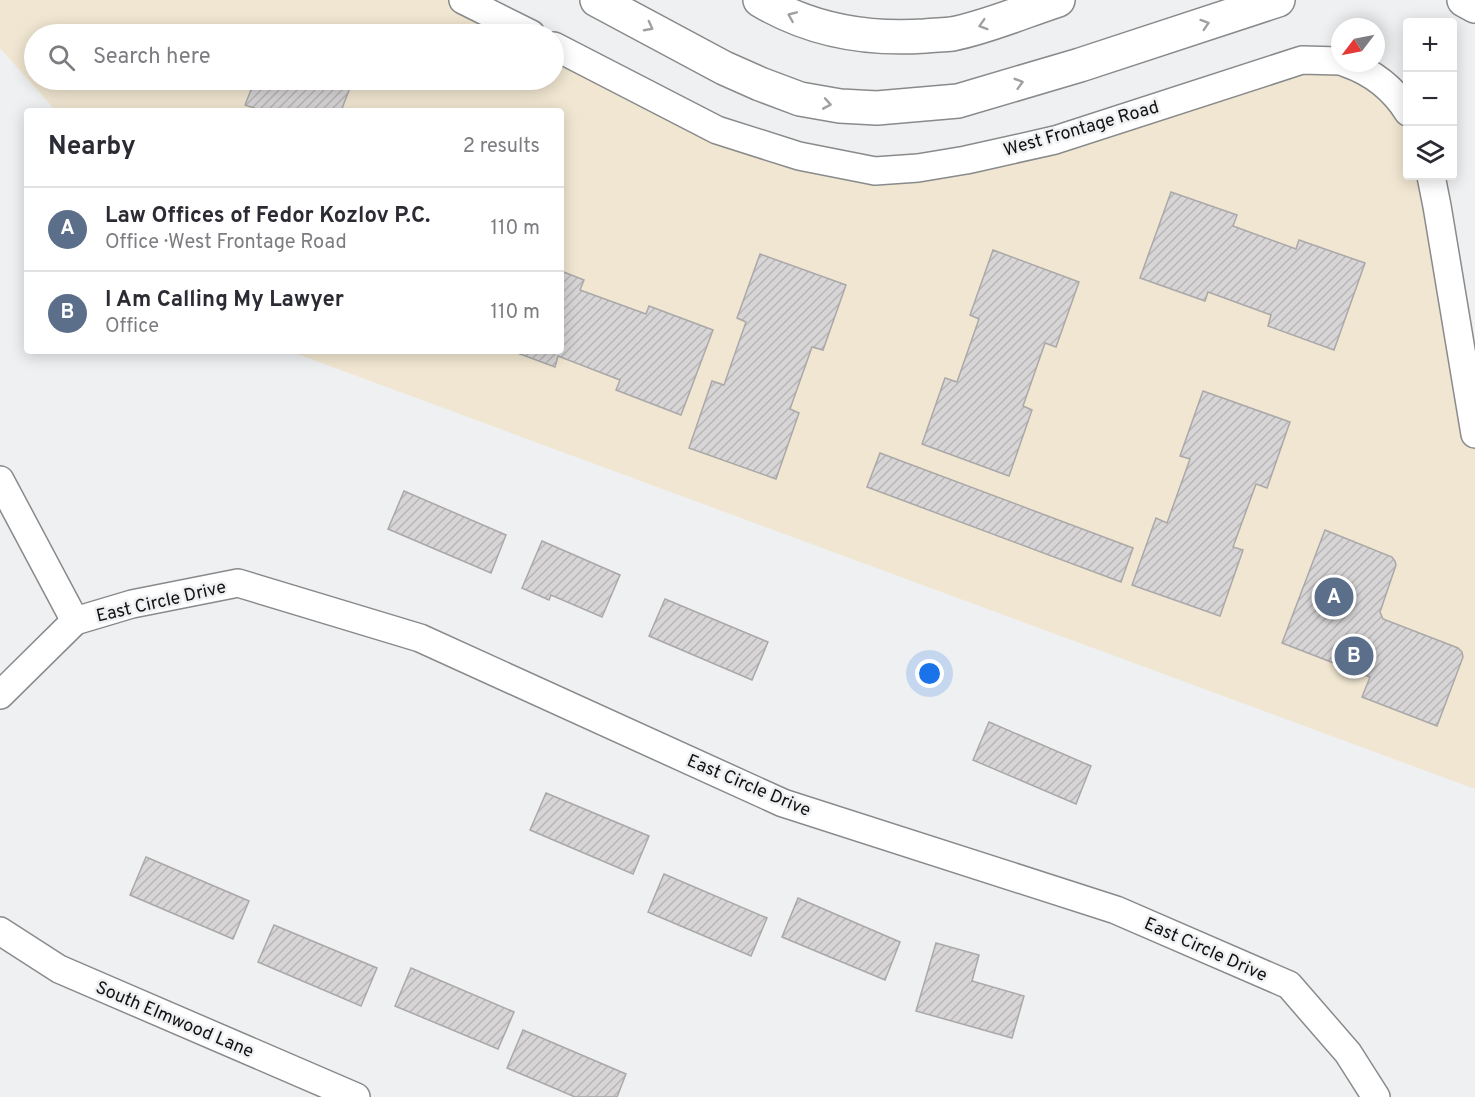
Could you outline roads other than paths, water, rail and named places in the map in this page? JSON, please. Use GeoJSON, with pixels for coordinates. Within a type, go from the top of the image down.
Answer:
{"type":"FeatureCollection","features":[{"type":"Feature","properties":{"kind":"highway"},"geometry":{"type":"LineString","coordinates":[[597,0],[724,68],[760,84],[800,99],[840,106],[877,108],[958,101],[1080,65],[1278,0]]}},
{"type":"Feature","properties":{"kind":"highway"},"geometry":{"type":"LineString","coordinates":[[760,0],[778,11],[812,25],[873,37],[903,37],[952,34],[1058,0]]}},
{"type":"Feature","properties":{"kind":"highway"},"geometry":{"type":"LineString","coordinates":[[1464,0],[1475,6]]}},
{"type":"Feature","properties":{"kind":"street"},"geometry":{"type":"LineString","coordinates":[[463,0],[511,24]]}},
{"type":"Feature","properties":{"kind":"street","name":"West Frontage Road"},"geometry":{"type":"LineString","coordinates":[[564,51],[717,130],[799,156],[874,171],[918,168],[966,160],[1054,140],[1302,60],[1331,61]]}},
{"type":"Feature","properties":{"kind":"street"},"geometry":{"type":"LineString","coordinates":[[1368,72],[1384,83],[1403,107]]}},
{"type":"Feature","properties":{"kind":"street"},"geometry":{"type":"LineString","coordinates":[[1432,180],[1475,434]]}},
{"type":"Feature","properties":{"kind":"street"},"geometry":{"type":"LineString","coordinates":[[0,480],[75,621],[0,694]]}},
{"type":"Feature","properties":{"kind":"street","name":"East Circle Drive"},"geometry":{"type":"LineString","coordinates":[[75,621],[132,604],[238,583],[420,638],[783,803],[1116,910],[1289,986],[1348,1053],[1376,1097]]}},
{"type":"Feature","properties":{"kind":"street","name":"South Elmwood Lane"},"geometry":{"type":"LineString","coordinates":[[0,931],[59,969],[356,1097]]}},
{"type":"Feature","properties":{"kind":"place","name":"Law Offices of Fedor Kozlov P.C."},"geometry":{"type":"Point","coordinates":[1334,597]}},
{"type":"Feature","properties":{"kind":"place","name":"I Am Calling My Lawyer"},"geometry":{"type":"Point","coordinates":[1354,656]}}]}
